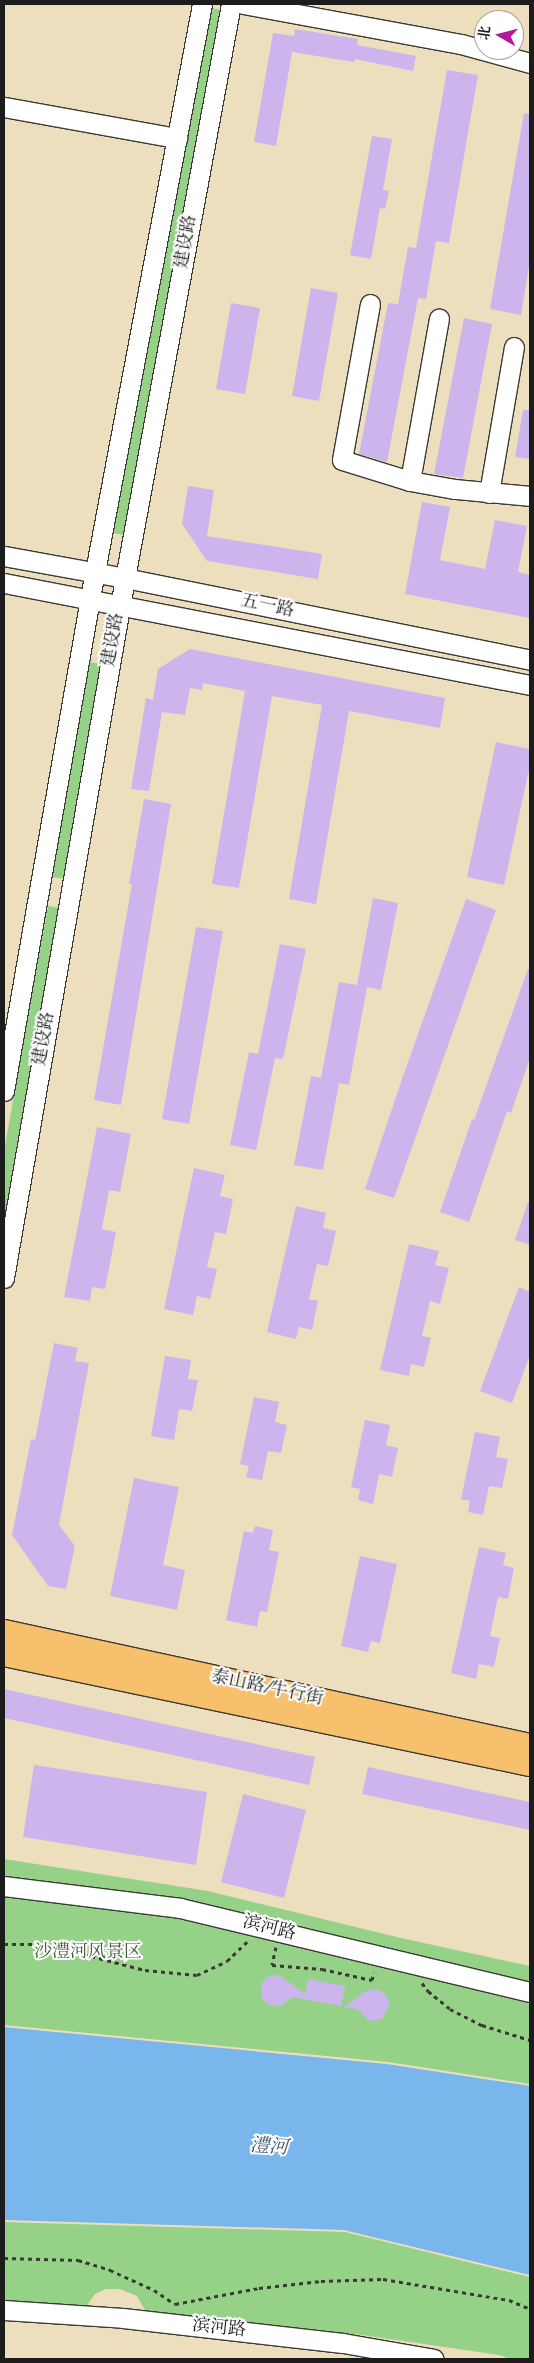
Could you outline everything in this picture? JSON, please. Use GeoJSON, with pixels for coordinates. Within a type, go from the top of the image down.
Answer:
{"type":"FeatureCollection","features":[{"type":"Feature","properties":{"kind":"main road","name":"泰山路/牛行街"},"geometry":{"type":"LineString","coordinates":[[4,1632],[530,1746]]}},
{"type":"Feature","properties":{"kind":"main road","name":"泰山路/牛行街"},"geometry":{"type":"LineString","coordinates":[[4,1654],[530,1764]]}},
{"type":"Feature","properties":{"kind":"street","name":"建设路"},"geometry":{"type":"LineString","coordinates":[[4,1091],[90,598],[202,4]]}},
{"type":"Feature","properties":{"kind":"street","name":"建设路"},"geometry":{"type":"LineString","coordinates":[[4,1278],[120,604],[231,4]]}},
{"type":"Feature","properties":{"kind":"street"},"geometry":{"type":"LineString","coordinates":[[243,4],[461,44],[530,63]]}},
{"type":"Feature","properties":{"kind":"street"},"geometry":{"type":"LineString","coordinates":[[4,107],[177,138]]}},
{"type":"Feature","properties":{"kind":"street"},"geometry":{"type":"LineString","coordinates":[[370,304],[342,460],[410,481],[489,493],[530,496]]}},
{"type":"Feature","properties":{"kind":"street"},"geometry":{"type":"LineString","coordinates":[[410,481],[439,319]]}},
{"type":"Feature","properties":{"kind":"street"},"geometry":{"type":"LineString","coordinates":[[489,493],[514,347]]}},
{"type":"Feature","properties":{"kind":"street","name":"五一路"},"geometry":{"type":"LineString","coordinates":[[4,556],[95,572],[530,660]]}},
{"type":"Feature","properties":{"kind":"street","name":"五一路"},"geometry":{"type":"LineString","coordinates":[[4,582],[530,685]]}},
{"type":"Feature","properties":{"kind":"street"},"geometry":{"type":"LineString","coordinates":[[39,891],[70,895]]}},
{"type":"Feature","properties":{"kind":"street","name":"滨河路"},"geometry":{"type":"LineString","coordinates":[[4,1886],[180,1908],[530,1992]]}},
{"type":"Feature","properties":{"kind":"street","name":"滨河路"},"geometry":{"type":"LineString","coordinates":[[4,2310],[176,2324],[343,2343],[434,2359]]}},
{"type":"Feature","properties":{"kind":"path"},"geometry":{"type":"LineString","coordinates":[[4,1944],[46,1944],[145,1970],[197,1975],[227,1961],[271,1930]]}},
{"type":"Feature","properties":{"kind":"path"},"geometry":{"type":"LineString","coordinates":[[271,1930],[272,1965],[322,1969],[372,1980],[378,1956]]}},
{"type":"Feature","properties":{"kind":"path"},"geometry":{"type":"LineString","coordinates":[[418,1965],[420,1980],[428,1991],[450,2009],[482,2025],[530,2040]]}},
{"type":"Feature","properties":{"kind":"path"},"geometry":{"type":"LineString","coordinates":[[4,2258],[78,2260],[110,2270],[154,2290],[175,2304],[259,2288],[294,2284],[383,2280],[509,2300],[530,2309]]}},
{"type":"Feature","properties":{"kind":"path"},"geometry":{"type":"LineString","coordinates":[[175,2304],[176,2324]]}},
{"type":"Feature","properties":{"kind":"green space"},"geometry":{"type":"Polygon","coordinates":[[[211,8],[223,10],[124,535],[113,533],[211,8]]]}},
{"type":"Feature","properties":{"kind":"green space"},"geometry":{"type":"Polygon","coordinates":[[[90,662],[102,664],[65,879],[52,877],[90,662]]]}},
{"type":"Feature","properties":{"kind":"green space"},"geometry":{"type":"Polygon","coordinates":[[[48,906],[60,908],[4,1223],[4,1151],[48,906]]]}},
{"type":"Feature","properties":{"kind":"green space","name":"沙澧河风景区"},"geometry":{"type":"Polygon","coordinates":[[[4,1859],[208,1891],[401,1938],[530,1966],[530,2084],[388,2062],[4,2025],[4,1859]]]}},
{"type":"Feature","properties":{"kind":"green space"},"geometry":{"type":"Polygon","coordinates":[[[4,2222],[345,2232],[530,2277],[530,2359],[511,2359],[499,2355],[362,2335],[147,2314],[137,2296],[120,2289],[106,2289],[95,2294],[83,2311],[4,2304],[4,2222]]]}},
{"type":"Feature","properties":{"kind":"water","name":"澧河"},"geometry":{"type":"Polygon","coordinates":[[[4,2027],[387,2064],[530,2086],[530,2275],[344,2230],[4,2220],[4,2027]]]}},
{"type":"Feature","properties":{"kind":"building"},"geometry":{"type":"Polygon","coordinates":[[[295,29],[358,39],[357,45],[416,56],[413,71],[355,59],[354,62],[292,52],[276,146],[254,142],[273,33],[294,36],[295,29]]]}},
{"type":"Feature","properties":{"kind":"building"},"geometry":{"type":"Polygon","coordinates":[[[447,70],[478,75],[449,243],[436,241],[426,299],[418,298],[387,462],[359,454],[388,303],[398,304],[408,247],[416,248],[447,70]]]}},
{"type":"Feature","properties":{"kind":"building"},"geometry":{"type":"Polygon","coordinates":[[[524,113],[530,114],[530,260],[521,315],[490,309],[524,113]]]}},
{"type":"Feature","properties":{"kind":"building"},"geometry":{"type":"Polygon","coordinates":[[[372,136],[392,139],[383,190],[389,191],[385,209],[380,208],[371,259],[350,255],[372,136]]]}},
{"type":"Feature","properties":{"kind":"building"},"geometry":{"type":"Polygon","coordinates":[[[311,288],[338,293],[319,401],[292,396],[311,288]]]}},
{"type":"Feature","properties":{"kind":"building"},"geometry":{"type":"Polygon","coordinates":[[[231,303],[260,308],[245,394],[216,389],[231,303]]]}},
{"type":"Feature","properties":{"kind":"building"},"geometry":{"type":"Polygon","coordinates":[[[464,318],[492,324],[463,478],[434,474],[464,318]]]}},
{"type":"Feature","properties":{"kind":"building"},"geometry":{"type":"Polygon","coordinates":[[[523,410],[530,410],[530,459],[515,457],[523,410]]]}},
{"type":"Feature","properties":{"kind":"building"},"geometry":{"type":"Polygon","coordinates":[[[188,486],[214,490],[207,536],[322,554],[318,579],[207,561],[182,524],[188,486]]]}},
{"type":"Feature","properties":{"kind":"building"},"geometry":{"type":"Polygon","coordinates":[[[422,502],[450,507],[440,560],[485,569],[495,520],[527,526],[518,572],[530,575],[530,618],[405,594],[422,502]]]}},
{"type":"Feature","properties":{"kind":"building"},"geometry":{"type":"Polygon","coordinates":[[[190,649],[445,698],[440,728],[349,711],[316,904],[289,899],[322,705],[272,696],[239,888],[212,884],[245,691],[203,683],[202,690],[190,688],[185,715],[162,712],[149,791],[131,789],[146,698],[153,700],[158,669],[190,649]]]}},
{"type":"Feature","properties":{"kind":"building"},"geometry":{"type":"Polygon","coordinates":[[[496,742],[530,749],[530,765],[504,885],[467,877],[496,742]]]}},
{"type":"Feature","properties":{"kind":"building"},"geometry":{"type":"Polygon","coordinates":[[[144,799],[171,804],[121,1105],[94,1100],[132,884],[129,884],[144,799]]]}},
{"type":"Feature","properties":{"kind":"building"},"geometry":{"type":"Polygon","coordinates":[[[373,898],[398,903],[381,990],[367,987],[349,1085],[339,1083],[323,1170],[294,1165],[311,1076],[321,1078],[339,982],[357,985],[373,898]]]}},
{"type":"Feature","properties":{"kind":"building"},"geometry":{"type":"Polygon","coordinates":[[[466,899],[496,910],[394,1198],[365,1189],[466,899]]]}},
{"type":"Feature","properties":{"kind":"building"},"geometry":{"type":"Polygon","coordinates":[[[196,927],[223,931],[189,1124],[162,1119],[196,927]]]}},
{"type":"Feature","properties":{"kind":"building"},"geometry":{"type":"Polygon","coordinates":[[[280,944],[306,949],[283,1059],[275,1058],[256,1150],[230,1145],[249,1052],[258,1054],[280,944]]]}},
{"type":"Feature","properties":{"kind":"building"},"geometry":{"type":"Polygon","coordinates":[[[528,969],[530,969],[530,1058],[511,1113],[507,1111],[469,1222],[440,1212],[472,1119],[474,1120],[528,969]]]}},
{"type":"Feature","properties":{"kind":"building"},"geometry":{"type":"Polygon","coordinates":[[[97,1127],[131,1134],[120,1192],[109,1190],[102,1229],[116,1232],[105,1289],[92,1287],[90,1301],[64,1297],[97,1127]]]}},
{"type":"Feature","properties":{"kind":"building"},"geometry":{"type":"Polygon","coordinates":[[[194,1168],[225,1175],[220,1196],[233,1199],[226,1234],[215,1232],[207,1267],[217,1269],[210,1299],[197,1296],[193,1315],[164,1309],[194,1168]]]}},
{"type":"Feature","properties":{"kind":"building"},"geometry":{"type":"Polygon","coordinates":[[[528,1202],[530,1203],[530,1245],[515,1240],[528,1202]]]}},
{"type":"Feature","properties":{"kind":"building"},"geometry":{"type":"Polygon","coordinates":[[[296,1206],[326,1213],[323,1228],[336,1231],[328,1266],[317,1264],[309,1299],[318,1301],[312,1330],[299,1327],[296,1339],[267,1332],[296,1206]]]}},
{"type":"Feature","properties":{"kind":"building"},"geometry":{"type":"Polygon","coordinates":[[[409,1244],[439,1251],[435,1265],[449,1268],[440,1304],[430,1301],[422,1336],[431,1338],[424,1367],[411,1364],[409,1376],[380,1370],[409,1244]]]}},
{"type":"Feature","properties":{"kind":"building"},"geometry":{"type":"Polygon","coordinates":[[[519,1287],[530,1292],[530,1355],[512,1403],[480,1391],[519,1287]]]}},
{"type":"Feature","properties":{"kind":"building"},"geometry":{"type":"Polygon","coordinates":[[[54,1343],[78,1348],[75,1361],[89,1363],[59,1525],[75,1546],[66,1589],[48,1586],[12,1535],[31,1439],[35,1440],[54,1343]]]}},
{"type":"Feature","properties":{"kind":"building"},"geometry":{"type":"Polygon","coordinates":[[[165,1356],[191,1360],[188,1379],[198,1380],[192,1411],[179,1409],[174,1440],[151,1436],[165,1356]]]}},
{"type":"Feature","properties":{"kind":"building"},"geometry":{"type":"Polygon","coordinates":[[[254,1397],[279,1402],[275,1422],[287,1425],[281,1453],[268,1451],[262,1480],[246,1477],[249,1466],[240,1464],[254,1397]]]}},
{"type":"Feature","properties":{"kind":"building"},"geometry":{"type":"Polygon","coordinates":[[[365,1420],[390,1425],[386,1445],[398,1448],[392,1477],[379,1474],[373,1504],[358,1500],[360,1489],[351,1487],[365,1420]]]}},
{"type":"Feature","properties":{"kind":"building"},"geometry":{"type":"Polygon","coordinates":[[[475,1432],[500,1437],[496,1457],[508,1459],[502,1488],[489,1486],[483,1515],[468,1512],[470,1501],[461,1499],[475,1432]]]}},
{"type":"Feature","properties":{"kind":"building"},"geometry":{"type":"Polygon","coordinates":[[[134,1478],[179,1487],[163,1565],[185,1570],[177,1610],[110,1596],[134,1478]]]}},
{"type":"Feature","properties":{"kind":"building"},"geometry":{"type":"Polygon","coordinates":[[[255,1526],[273,1530],[269,1550],[279,1552],[267,1612],[260,1611],[257,1627],[226,1620],[244,1531],[253,1533],[255,1526]]]}},
{"type":"Feature","properties":{"kind":"building"},"geometry":{"type":"Polygon","coordinates":[[[479,1547],[506,1553],[503,1565],[514,1568],[508,1599],[498,1597],[490,1636],[500,1638],[494,1667],[479,1664],[476,1679],[451,1673],[479,1547]]]}},
{"type":"Feature","properties":{"kind":"building"},"geometry":{"type":"Polygon","coordinates":[[[360,1556],[397,1564],[380,1643],[371,1641],[368,1652],[341,1646],[360,1556]]]}},
{"type":"Feature","properties":{"kind":"building"},"geometry":{"type":"Polygon","coordinates":[[[4,1689],[315,1757],[309,1785],[4,1718],[4,1689]]]}},
{"type":"Feature","properties":{"kind":"building"},"geometry":{"type":"Polygon","coordinates":[[[34,1765],[207,1792],[196,1865],[23,1837],[34,1765]]]}},
{"type":"Feature","properties":{"kind":"building"},"geometry":{"type":"Polygon","coordinates":[[[368,1767],[530,1802],[530,1830],[362,1794],[368,1767]]]}},
{"type":"Feature","properties":{"kind":"building"},"geometry":{"type":"Polygon","coordinates":[[[243,1794],[306,1810],[284,1898],[221,1882],[243,1794]]]}},
{"type":"Feature","properties":{"kind":"building"},"geometry":{"type":"Polygon","coordinates":[[[279,1975],[305,1994],[308,1979],[345,1986],[341,2006],[292,1997],[281,2006],[270,2005],[262,1999],[261,1984],[269,1976],[279,1975]]]}},
{"type":"Feature","properties":{"kind":"building"},"geometry":{"type":"Polygon","coordinates":[[[377,1989],[385,1994],[390,2003],[383,2018],[373,2021],[368,2020],[357,2009],[344,2007],[366,1991],[377,1989]]]}}]}
